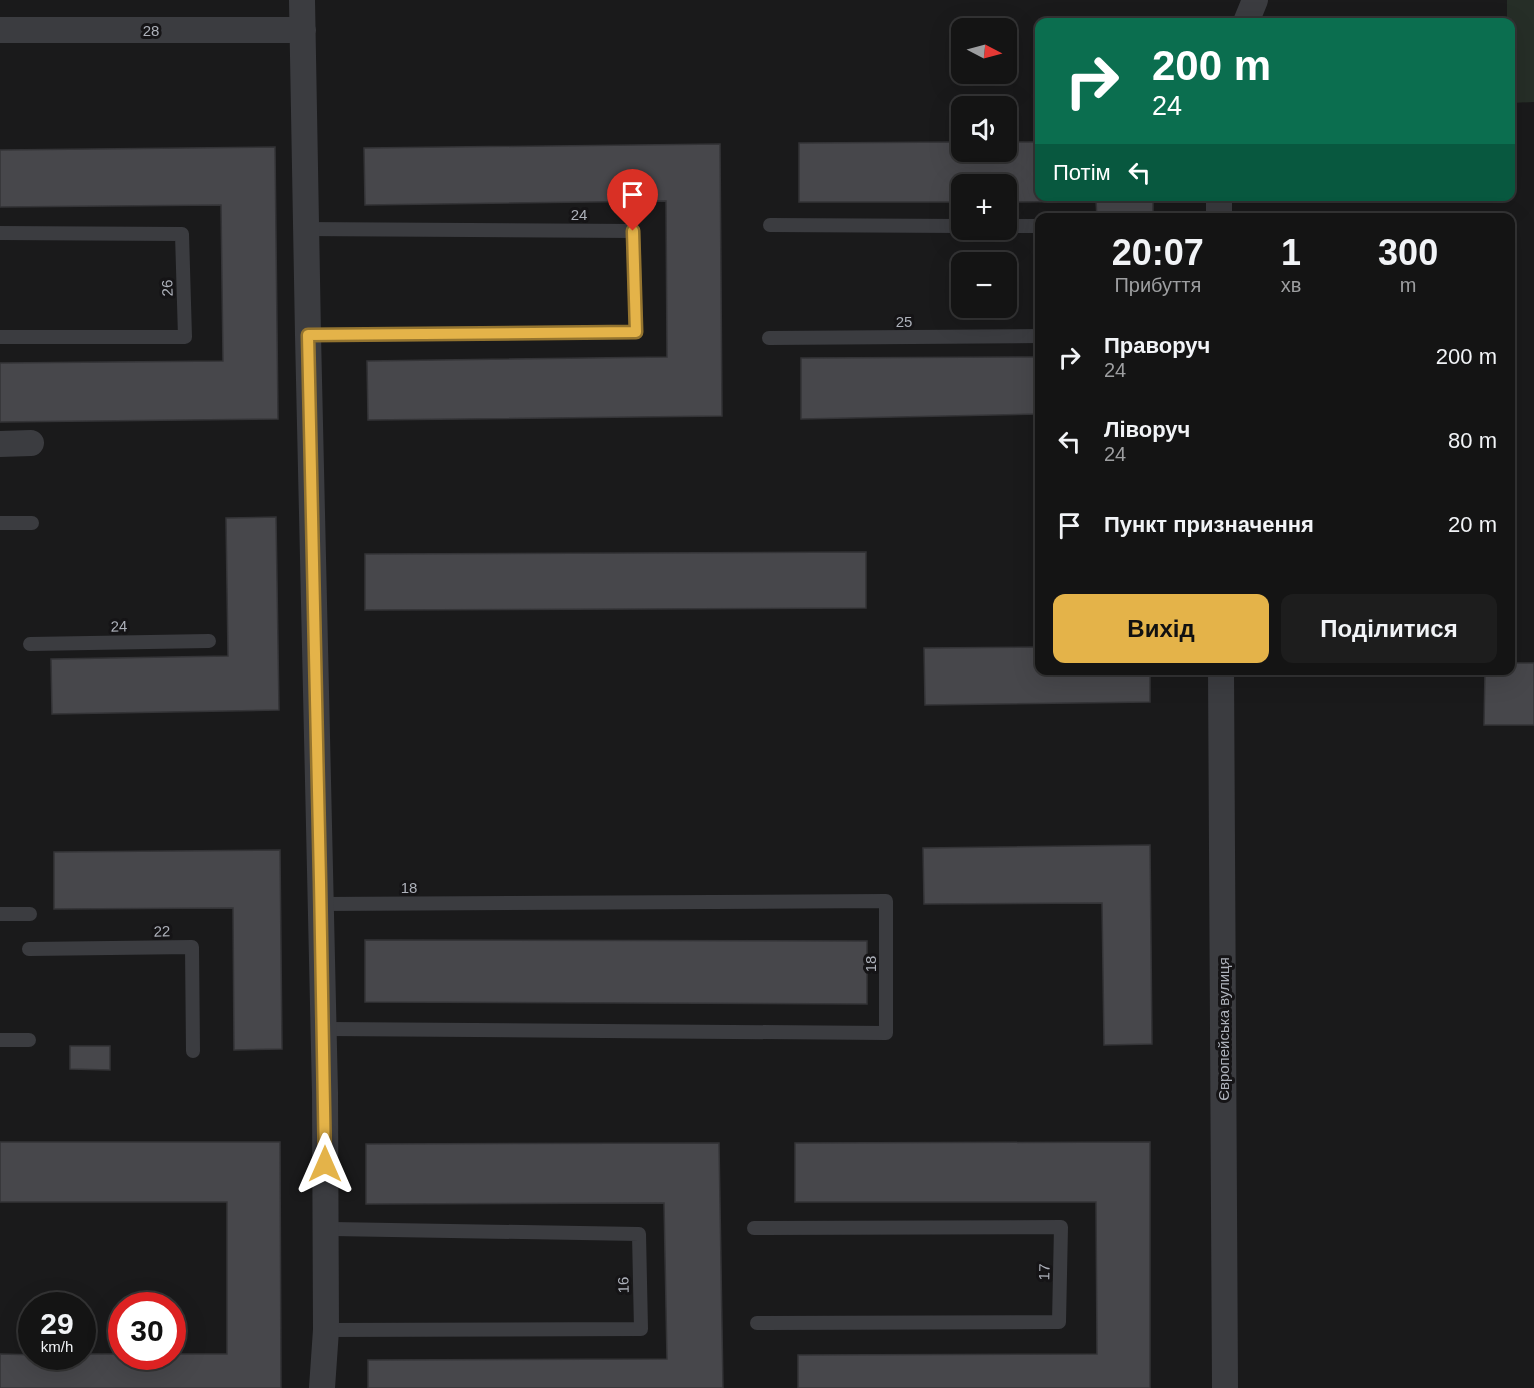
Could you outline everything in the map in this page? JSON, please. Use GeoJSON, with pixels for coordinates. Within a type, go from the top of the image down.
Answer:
{"type":"FeatureCollection","features":[{"type":"Feature","properties":{"kind":"street"},"geometry":{"type":"LineString","coordinates":[[302,0],[303,229],[325,1094],[326,1330],[322,1388]]}},
{"type":"Feature","properties":{"kind":"street"},"geometry":{"type":"LineString","coordinates":[[1248,18],[1255,0]]}},
{"type":"Feature","properties":{"kind":"street","name":"28"},"geometry":{"type":"LineString","coordinates":[[0,30],[303,30]]}},
{"type":"Feature","properties":{"kind":"street"},"geometry":{"type":"LineString","coordinates":[[0,444],[32,443]]}},
{"type":"Feature","properties":{"kind":"street","name":"Європейська вулиця"},"geometry":{"type":"LineString","coordinates":[[1221,675],[1225,1388]]}},
{"type":"Feature","properties":{"kind":"lane"},"geometry":{"type":"LineString","coordinates":[[770,225],[951,226]]}},
{"type":"Feature","properties":{"kind":"lane"},"geometry":{"type":"LineString","coordinates":[[1017,226],[1035,226]]}},
{"type":"Feature","properties":{"kind":"lane","name":"24"},"geometry":{"type":"LineString","coordinates":[[303,229],[633,231],[636,332],[306,335]]}},
{"type":"Feature","properties":{"kind":"lane","name":"26"},"geometry":{"type":"LineString","coordinates":[[0,234],[182,234],[185,338],[0,337]]}},
{"type":"Feature","properties":{"kind":"lane","name":"25"},"geometry":{"type":"LineString","coordinates":[[769,338],[1035,336]]}},
{"type":"Feature","properties":{"kind":"lane"},"geometry":{"type":"LineString","coordinates":[[0,523],[32,523]]}},
{"type":"Feature","properties":{"kind":"lane","name":"24"},"geometry":{"type":"LineString","coordinates":[[30,644],[209,641]]}},
{"type":"Feature","properties":{"kind":"lane","name":"18"},"geometry":{"type":"LineString","coordinates":[[321,904],[886,901],[886,1033],[328,1029]]}},
{"type":"Feature","properties":{"kind":"lane"},"geometry":{"type":"LineString","coordinates":[[0,914],[30,914]]}},
{"type":"Feature","properties":{"kind":"lane","name":"22"},"geometry":{"type":"LineString","coordinates":[[29,949],[192,947],[193,1051]]}},
{"type":"Feature","properties":{"kind":"lane"},"geometry":{"type":"LineString","coordinates":[[0,1040],[29,1040]]}},
{"type":"Feature","properties":{"kind":"lane","name":"17"},"geometry":{"type":"LineString","coordinates":[[754,1228],[1061,1227],[1059,1322],[757,1323]]}},
{"type":"Feature","properties":{"kind":"lane","name":"16"},"geometry":{"type":"LineString","coordinates":[[326,1330],[640,1329],[639,1233],[332,1228]]}},
{"type":"Feature","properties":{"kind":"shaded area"},"geometry":{"type":"Polygon","coordinates":[[[1507,0],[1534,0],[1534,102],[1515,103],[1515,18],[1507,18],[1507,0]]]}},
{"type":"Feature","properties":{"kind":"building"},"geometry":{"type":"Polygon","coordinates":[[[951,142],[951,162],[1017,162],[1017,142],[1035,142],[1035,201],[1096,201],[1017,202],[1017,174],[951,174],[951,202],[799,202],[799,143],[951,142]]]}},
{"type":"Feature","properties":{"kind":"building"},"geometry":{"type":"Polygon","coordinates":[[[720,144],[722,416],[368,420],[367,361],[667,357],[666,201],[365,205],[364,148],[720,144]]]}},
{"type":"Feature","properties":{"kind":"building"},"geometry":{"type":"Polygon","coordinates":[[[275,147],[278,419],[0,422],[0,363],[223,361],[221,205],[0,207],[0,150],[275,147]]]}},
{"type":"Feature","properties":{"kind":"building"},"geometry":{"type":"Polygon","coordinates":[[[1096,201],[1153,201],[1153,213],[1097,213],[1096,201]]]}},
{"type":"Feature","properties":{"kind":"building"},"geometry":{"type":"Polygon","coordinates":[[[1035,357],[1035,414],[801,419],[801,358],[1035,357]]]}},
{"type":"Feature","properties":{"kind":"building"},"geometry":{"type":"Polygon","coordinates":[[[276,517],[279,710],[52,714],[51,659],[228,656],[226,518],[276,517]]]}},
{"type":"Feature","properties":{"kind":"building"},"geometry":{"type":"Polygon","coordinates":[[[866,552],[866,608],[365,610],[365,554],[866,552]]]}},
{"type":"Feature","properties":{"kind":"building"},"geometry":{"type":"Polygon","coordinates":[[[1035,647],[1035,675],[1150,675],[1150,702],[925,705],[924,648],[1035,647]]]}},
{"type":"Feature","properties":{"kind":"building"},"geometry":{"type":"Polygon","coordinates":[[[1515,663],[1534,663],[1534,725],[1484,725],[1485,675],[1515,675],[1515,663]]]}},
{"type":"Feature","properties":{"kind":"building"},"geometry":{"type":"Polygon","coordinates":[[[1150,845],[1152,1044],[1104,1045],[1102,903],[924,904],[923,848],[1150,845]]]}},
{"type":"Feature","properties":{"kind":"building"},"geometry":{"type":"Polygon","coordinates":[[[280,850],[282,1049],[234,1050],[233,908],[54,909],[54,852],[280,850]]]}},
{"type":"Feature","properties":{"kind":"building"},"geometry":{"type":"Polygon","coordinates":[[[365,940],[867,941],[867,1004],[365,1002],[365,940]]]}},
{"type":"Feature","properties":{"kind":"building"},"geometry":{"type":"Polygon","coordinates":[[[70,1046],[110,1046],[110,1070],[70,1069],[70,1046]]]}},
{"type":"Feature","properties":{"kind":"building"},"geometry":{"type":"Polygon","coordinates":[[[0,1142],[280,1142],[281,1388],[0,1388],[0,1354],[18,1354],[18,1370],[96,1370],[96,1354],[108,1354],[108,1370],[186,1370],[186,1354],[227,1354],[227,1202],[0,1202],[0,1142]]]}},
{"type":"Feature","properties":{"kind":"building"},"geometry":{"type":"Polygon","coordinates":[[[1150,1142],[1150,1388],[798,1388],[798,1355],[1097,1354],[1096,1202],[795,1202],[795,1143],[1150,1142]]]}},
{"type":"Feature","properties":{"kind":"building"},"geometry":{"type":"Polygon","coordinates":[[[719,1143],[723,1388],[368,1388],[368,1360],[667,1359],[664,1203],[366,1204],[366,1144],[719,1143]]]}},
{"type":"Feature","properties":{"kind":"route"},"geometry":{"type":"LineString","coordinates":[[325,1164],[308,335],[636,332],[633,231]]}}]}
